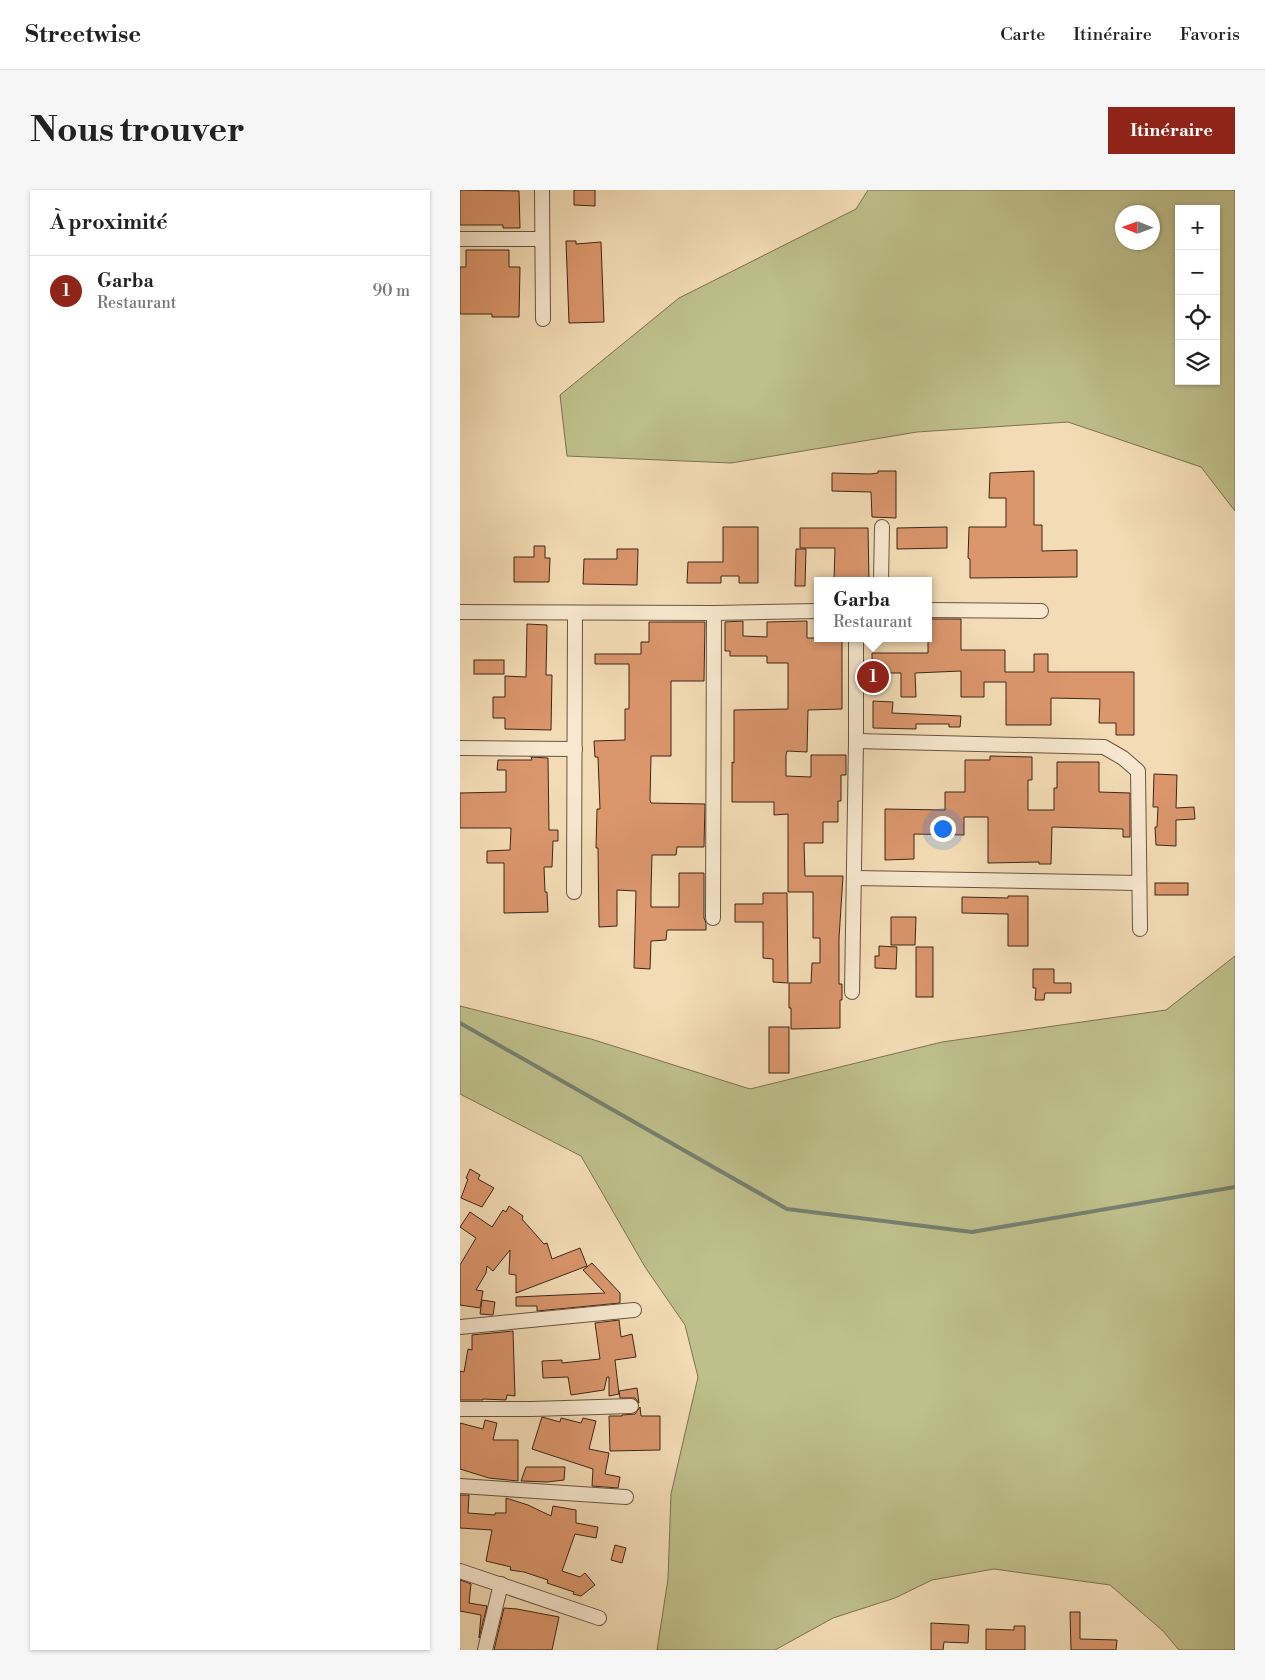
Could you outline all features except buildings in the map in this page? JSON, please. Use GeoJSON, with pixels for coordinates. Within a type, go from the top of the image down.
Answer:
{"type":"FeatureCollection","features":[{"type":"Feature","properties":{"kind":"street"},"geometry":{"type":"LineString","coordinates":[[542,190],[543,319]]}},
{"type":"Feature","properties":{"kind":"street"},"geometry":{"type":"LineString","coordinates":[[460,239],[542,239]]}},
{"type":"Feature","properties":{"kind":"street"},"geometry":{"type":"LineString","coordinates":[[881,577],[882,527]]}},
{"type":"Feature","properties":{"kind":"street"},"geometry":{"type":"LineString","coordinates":[[932,610],[1040,611]]}},
{"type":"Feature","properties":{"kind":"street"},"geometry":{"type":"LineString","coordinates":[[460,612],[714,613],[814,611]]}},
{"type":"Feature","properties":{"kind":"street"},"geometry":{"type":"LineString","coordinates":[[574,892],[575,613]]}},
{"type":"Feature","properties":{"kind":"street"},"geometry":{"type":"LineString","coordinates":[[713,918],[714,613]]}},
{"type":"Feature","properties":{"kind":"street"},"geometry":{"type":"LineString","coordinates":[[852,992],[855,878],[856,642]]}},
{"type":"Feature","properties":{"kind":"street"},"geometry":{"type":"LineString","coordinates":[[856,741],[1104,746],[1123,758],[1138,771],[1140,929]]}},
{"type":"Feature","properties":{"kind":"street"},"geometry":{"type":"LineString","coordinates":[[460,748],[575,749]]}},
{"type":"Feature","properties":{"kind":"street"},"geometry":{"type":"LineString","coordinates":[[855,878],[1139,883]]}},
{"type":"Feature","properties":{"kind":"street"},"geometry":{"type":"LineString","coordinates":[[460,1327],[634,1310]]}},
{"type":"Feature","properties":{"kind":"street"},"geometry":{"type":"LineString","coordinates":[[460,1409],[532,1410],[630,1406]]}},
{"type":"Feature","properties":{"kind":"street"},"geometry":{"type":"LineString","coordinates":[[460,1486],[626,1497]]}},
{"type":"Feature","properties":{"kind":"street"},"geometry":{"type":"LineString","coordinates":[[460,1571],[599,1618]]}},
{"type":"Feature","properties":{"kind":"street"},"geometry":{"type":"LineString","coordinates":[[485,1650],[501,1584]]}},
{"type":"Feature","properties":{"kind":"green space"},"geometry":{"type":"Polygon","coordinates":[[[868,190],[1235,190],[1235,511],[1201,467],[1068,422],[917,432],[731,463],[567,456],[560,395],[679,298],[856,209],[868,190]]]}},
{"type":"Feature","properties":{"kind":"green space"},"geometry":{"type":"Polygon","coordinates":[[[1235,956],[1235,1650],[1179,1650],[1163,1631],[1110,1585],[994,1569],[932,1580],[895,1598],[833,1618],[775,1650],[657,1650],[668,1579],[671,1494],[698,1377],[685,1325],[645,1267],[581,1156],[460,1094],[460,1006],[591,1039],[750,1089],[942,1042],[1166,1010],[1235,956]]]}},
{"type":"Feature","properties":{"kind":"waterway"},"geometry":{"type":"LineString","coordinates":[[460,1023],[787,1209],[972,1232],[1235,1187]]}},
{"type":"Feature","properties":{"kind":"place","name":"Garba"},"geometry":{"type":"Point","coordinates":[873,677]}}]}
